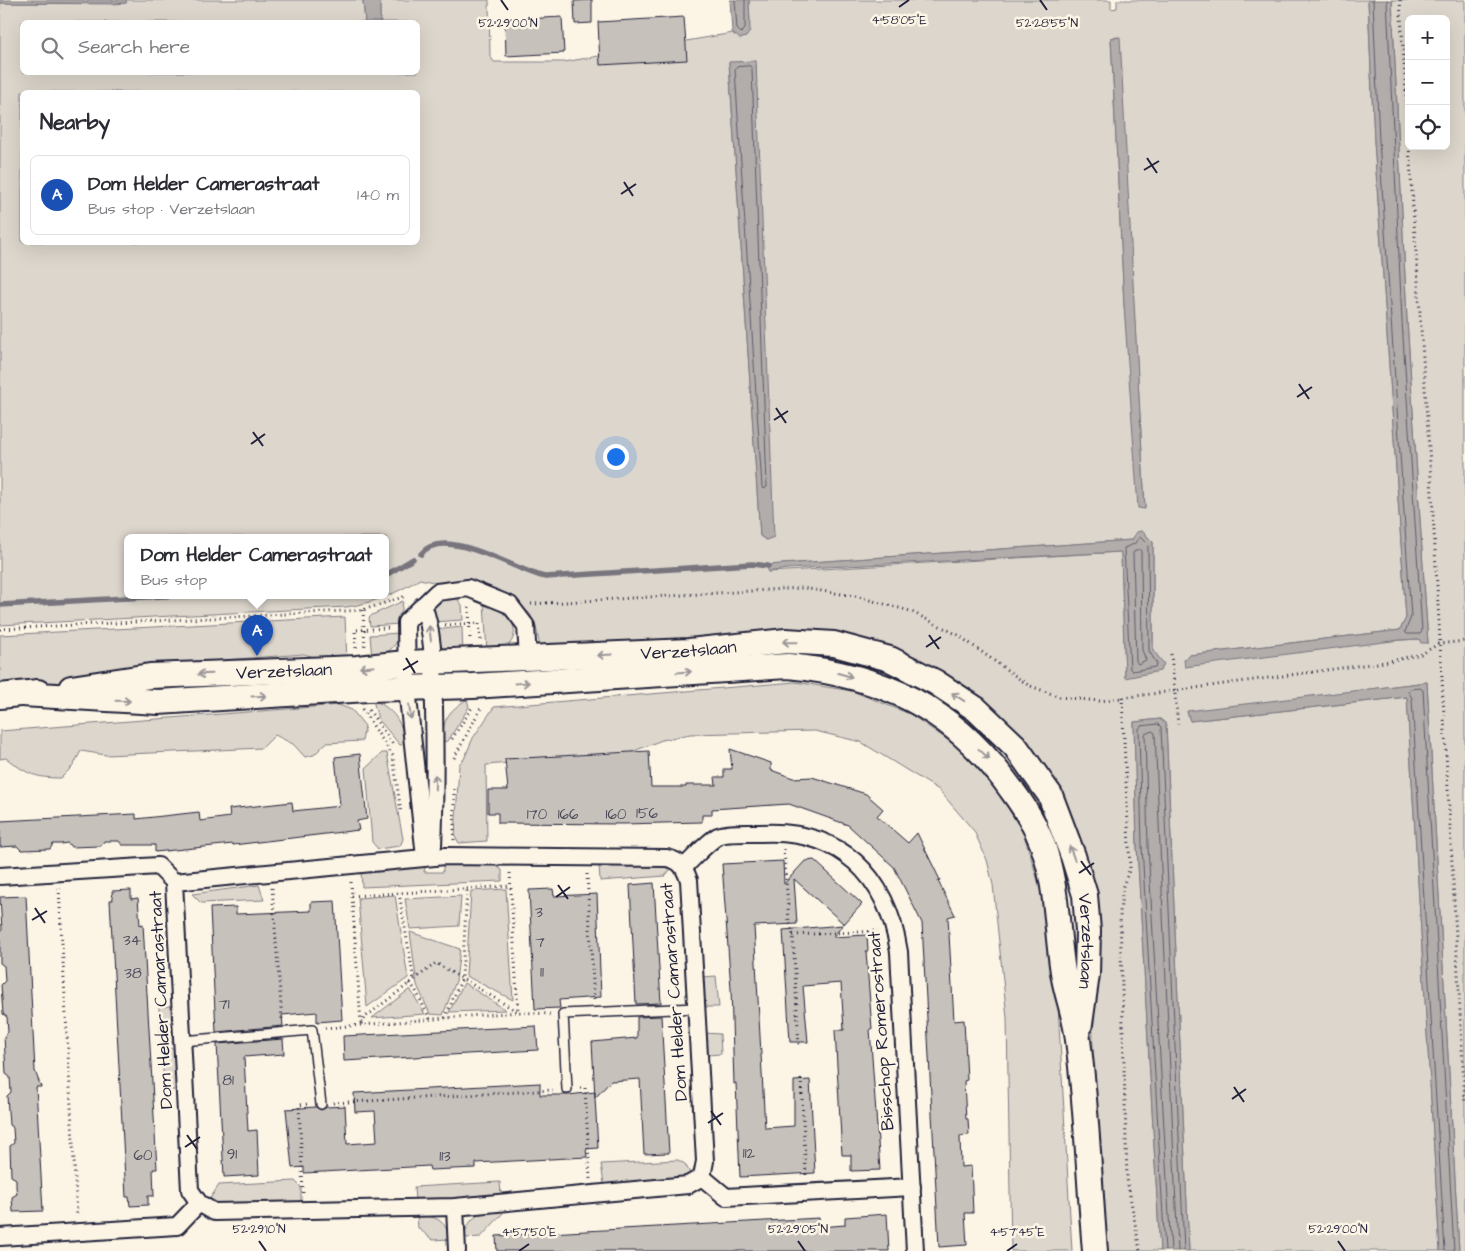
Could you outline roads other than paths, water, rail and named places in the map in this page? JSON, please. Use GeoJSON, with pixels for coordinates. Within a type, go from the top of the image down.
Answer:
{"type":"FeatureCollection","features":[{"type":"Feature","properties":{"kind":"main road","name":"Verzetslaan"},"geometry":{"type":"LineString","coordinates":[[363,680],[406,663],[434,663],[476,652],[528,659],[689,651],[786,641],[834,644],[890,659],[934,682],[976,709],[1015,746],[1050,795],[1076,864],[1085,895],[1088,931],[1087,974],[1078,1039]]}},
{"type":"Feature","properties":{"kind":"main road","name":"Verzetslaan"},"geometry":{"type":"LineString","coordinates":[[11,695],[150,676],[363,680],[407,688],[434,686],[478,694],[788,666],[826,670],[879,684],[920,703],[956,728],[991,760],[1026,809],[1047,858],[1060,932],[1064,977],[1078,1039],[1095,1251]]}},
{"type":"Feature","properties":{"kind":"street"},"geometry":{"type":"LineString","coordinates":[[429,857],[407,688],[406,622],[437,592],[468,588],[510,605],[526,626],[528,659]]}},
{"type":"Feature","properties":{"kind":"street"},"geometry":{"type":"LineString","coordinates":[[423,605],[428,618],[434,663],[435,760],[429,857]]}},
{"type":"Feature","properties":{"kind":"street","name":"Bisschop Romerostraat"},"geometry":{"type":"LineString","coordinates":[[684,867],[719,835],[780,832],[802,834],[830,845],[851,857],[869,875],[886,900],[896,930],[899,952],[915,1251]]}},
{"type":"Feature","properties":{"kind":"street","name":"Dom Helder Camarastraat"},"geometry":{"type":"LineString","coordinates":[[199,1203],[190,1190],[174,882],[429,857],[667,858],[677,860],[684,867],[689,880],[705,1161],[702,1177]]}},
{"type":"Feature","properties":{"kind":"street"},"geometry":{"type":"LineString","coordinates":[[0,876],[158,866],[174,882]]}},
{"type":"Feature","properties":{"kind":"street"},"geometry":{"type":"LineString","coordinates":[[0,1237],[177,1226],[199,1203],[214,1212],[455,1207],[688,1185],[702,1177],[726,1197],[912,1187]]}},
{"type":"Feature","properties":{"kind":"street"},"geometry":{"type":"LineString","coordinates":[[455,1207],[457,1251]]}},
{"type":"Feature","properties":{"kind":"lane"},"geometry":{"type":"LineString","coordinates":[[567,1089],[563,1014],[696,1008]]}},
{"type":"Feature","properties":{"kind":"lane"},"geometry":{"type":"LineString","coordinates":[[182,1041],[312,1030],[321,1104]]}},
{"type":"Feature","properties":{"kind":"water"},"geometry":{"type":"Polygon","coordinates":[[[0,0],[126,0],[126,3],[0,3],[0,0]]]}},
{"type":"Feature","properties":{"kind":"water"},"geometry":{"type":"Polygon","coordinates":[[[363,0],[380,0],[380,20],[365,20],[363,0]]]}},
{"type":"Feature","properties":{"kind":"water"},"geometry":{"type":"Polygon","coordinates":[[[730,0],[749,0],[750,31],[746,37],[740,39],[732,32],[730,0]]]}},
{"type":"Feature","properties":{"kind":"water"},"geometry":{"type":"Polygon","coordinates":[[[1368,0],[1392,0],[1407,320],[1428,643],[1421,643],[1419,639],[1400,640],[1185,667],[1184,660],[1190,655],[1400,630],[1406,618],[1374,141],[1368,0]]]}},
{"type":"Feature","properties":{"kind":"water"},"geometry":{"type":"Polygon","coordinates":[[[1120,37],[1145,509],[1138,508],[1124,305],[1111,38],[1120,37]]]}},
{"type":"Feature","properties":{"kind":"water"},"geometry":{"type":"Polygon","coordinates":[[[756,61],[774,537],[766,540],[760,536],[729,62],[756,61]]]}},
{"type":"Feature","properties":{"kind":"water"},"geometry":{"type":"Polygon","coordinates":[[[1142,531],[1153,542],[1153,650],[1164,664],[1160,671],[1125,678],[1121,552],[787,569],[768,572],[768,565],[1132,540],[1136,532],[1142,531]]]}},
{"type":"Feature","properties":{"kind":"water"},"geometry":{"type":"Polygon","coordinates":[[[1427,682],[1459,1251],[1440,1251],[1407,697],[1190,721],[1187,711],[1427,682]]]}},
{"type":"Feature","properties":{"kind":"water"},"geometry":{"type":"Polygon","coordinates":[[[1160,719],[1166,724],[1189,1251],[1160,1251],[1137,846],[1134,722],[1160,719]]]}},
{"type":"Feature","properties":{"kind":"waterway"},"geometry":{"type":"LineString","coordinates":[[421,554],[432,546],[446,544],[463,547],[545,577],[752,564],[768,566]]}},
{"type":"Feature","properties":{"kind":"waterway"},"geometry":{"type":"LineString","coordinates":[[389,573],[413,559]]}},
{"type":"Feature","properties":{"kind":"waterway"},"geometry":{"type":"LineString","coordinates":[[0,605],[124,598]]}},
{"type":"Feature","properties":{"kind":"place","name":"Dom Helder Camerastraat"},"geometry":{"type":"Point","coordinates":[257,656]}}]}
